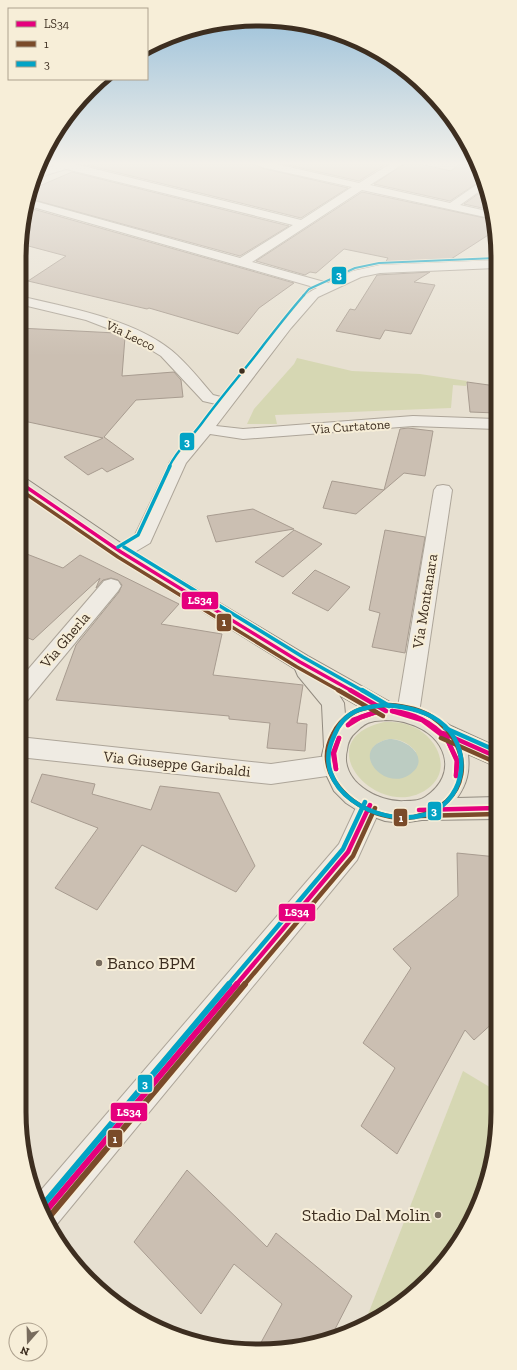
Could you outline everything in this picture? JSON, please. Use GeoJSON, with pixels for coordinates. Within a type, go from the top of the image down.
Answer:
{"type":"FeatureCollection","features":[{"type":"Feature","properties":{"kind":"main road"},"geometry":{"type":"LineString","coordinates":[[26,487],[121,552],[300,662],[397,712],[426,721],[443,733],[491,754]]}},
{"type":"Feature","properties":{"kind":"main road"},"geometry":{"type":"LineString","coordinates":[[300,662],[333,704],[334,756],[341,781],[353,795],[370,805],[392,811],[403,812],[419,810],[491,808]]}},
{"type":"Feature","properties":{"kind":"main road"},"geometry":{"type":"LineString","coordinates":[[334,756],[341,732],[353,721],[368,713],[397,712]]}},
{"type":"Feature","properties":{"kind":"main road"},"geometry":{"type":"LineString","coordinates":[[419,810],[437,803],[449,792],[456,778],[457,762],[455,754],[443,733]]}},
{"type":"Feature","properties":{"kind":"street"},"geometry":{"type":"LineString","coordinates":[[120,228],[329,287]]}},
{"type":"Feature","properties":{"kind":"street"},"geometry":{"type":"LineString","coordinates":[[243,262],[297,228]]}},
{"type":"Feature","properties":{"kind":"street"},"geometry":{"type":"LineString","coordinates":[[121,552],[143,539],[178,462],[206,429],[225,402],[303,305],[314,294],[357,274],[380,269],[491,264]]}},
{"type":"Feature","properties":{"kind":"street","name":"Via Lecco"},"geometry":{"type":"LineString","coordinates":[[26,302],[90,317],[135,334],[166,353],[208,398],[225,402]]}},
{"type":"Feature","properties":{"kind":"street","name":"Via Curtatone"},"geometry":{"type":"LineString","coordinates":[[206,429],[243,434],[413,421],[491,424]]}},
{"type":"Feature","properties":{"kind":"street","name":"Via Montanara"},"geometry":{"type":"LineString","coordinates":[[397,712],[443,490]]}},
{"type":"Feature","properties":{"kind":"street","name":"Via Gherla"},"geometry":{"type":"LineString","coordinates":[[26,687],[112,586]]}},
{"type":"Feature","properties":{"kind":"street","name":"Via Giuseppe Garibaldi"},"geometry":{"type":"LineString","coordinates":[[26,748],[271,774],[334,756]]}},
{"type":"Feature","properties":{"kind":"street"},"geometry":{"type":"LineString","coordinates":[[48,1209],[348,852],[370,805]]}},
{"type":"Feature","properties":{"kind":"green space"},"geometry":{"type":"Polygon","coordinates":[[[297,358],[352,371],[420,374],[467,381],[466,386],[453,385],[451,408],[275,415],[277,424],[247,424],[254,409],[294,364],[297,358]]]}},
{"type":"Feature","properties":{"kind":"green space"},"geometry":{"type":"Polygon","coordinates":[[[384,722],[405,724],[419,730],[427,736],[438,752],[440,769],[437,778],[431,786],[412,796],[392,796],[373,789],[359,777],[350,762],[350,746],[361,732],[384,722]],[[393,739],[384,740],[374,746],[370,757],[371,762],[416,752],[411,746],[404,742],[393,739]]]}},
{"type":"Feature","properties":{"kind":"green space","name":"Stadio Dal Molin"},"geometry":{"type":"Polygon","coordinates":[[[463,1071],[491,1088],[491,1127],[487,1157],[479,1186],[460,1228],[452,1241],[433,1265],[400,1296],[367,1317],[463,1071]]]}},
{"type":"Feature","properties":{"kind":"shaded area"},"geometry":{"type":"Polygon","coordinates":[[[389,739],[397,740],[410,746],[418,757],[416,769],[409,775],[399,779],[389,778],[380,773],[374,767],[370,759],[371,751],[377,744],[389,739]]]}},
{"type":"Feature","properties":{"kind":"building"},"geometry":{"type":"Polygon","coordinates":[[[28,228],[100,228],[294,283],[259,308],[238,334],[149,308],[147,309],[28,281],[66,256],[26,245],[28,228]]]}},
{"type":"Feature","properties":{"kind":"building"},"geometry":{"type":"Polygon","coordinates":[[[137,228],[286,228],[240,256],[137,228]]]}},
{"type":"Feature","properties":{"kind":"building"},"geometry":{"type":"Polygon","coordinates":[[[307,228],[489,228],[490,234],[448,261],[385,263],[388,258],[344,249],[316,273],[310,272],[305,275],[256,261],[307,228]]]}},
{"type":"Feature","properties":{"kind":"building"},"geometry":{"type":"Polygon","coordinates":[[[430,272],[414,282],[435,285],[411,334],[385,330],[380,339],[336,331],[350,309],[355,310],[377,275],[430,272]]]}},
{"type":"Feature","properties":{"kind":"building"},"geometry":{"type":"Polygon","coordinates":[[[26,328],[116,333],[125,337],[122,376],[174,372],[181,380],[183,397],[136,400],[104,437],[134,459],[107,472],[102,468],[88,475],[64,457],[103,438],[26,422],[26,328]]]}},
{"type":"Feature","properties":{"kind":"building"},"geometry":{"type":"Polygon","coordinates":[[[467,382],[491,385],[491,413],[470,412],[467,382]]]}},
{"type":"Feature","properties":{"kind":"building"},"geometry":{"type":"Polygon","coordinates":[[[408,428],[433,431],[425,476],[404,473],[356,514],[323,508],[332,481],[384,490],[400,429],[408,428]]]}},
{"type":"Feature","properties":{"kind":"building"},"geometry":{"type":"Polygon","coordinates":[[[253,509],[294,529],[216,542],[207,516],[253,509]]]}},
{"type":"Feature","properties":{"kind":"building"},"geometry":{"type":"Polygon","coordinates":[[[294,530],[322,544],[283,577],[255,562],[294,530]]]}},
{"type":"Feature","properties":{"kind":"building"},"geometry":{"type":"Polygon","coordinates":[[[385,530],[425,537],[405,653],[372,647],[380,613],[369,610],[385,530]]]}},
{"type":"Feature","properties":{"kind":"building"},"geometry":{"type":"Polygon","coordinates":[[[26,554],[63,568],[80,555],[179,604],[161,624],[222,634],[213,675],[303,685],[297,723],[307,724],[305,751],[267,748],[270,723],[229,719],[229,716],[56,700],[76,645],[119,592],[122,585],[118,580],[111,578],[103,580],[96,588],[100,578],[33,640],[26,637],[26,554]]]}},
{"type":"Feature","properties":{"kind":"building"},"geometry":{"type":"Polygon","coordinates":[[[315,570],[350,587],[328,611],[292,593],[315,570]]]}},
{"type":"Feature","properties":{"kind":"building"},"geometry":{"type":"Polygon","coordinates":[[[42,774],[95,784],[92,794],[151,810],[160,786],[219,793],[255,866],[236,892],[142,845],[97,910],[55,888],[98,828],[31,802],[42,774]]]}},
{"type":"Feature","properties":{"kind":"building"},"geometry":{"type":"Polygon","coordinates":[[[457,853],[491,856],[491,1025],[474,1040],[465,1030],[397,1154],[361,1126],[395,1068],[363,1043],[411,968],[393,949],[458,896],[457,853]]]}},
{"type":"Feature","properties":{"kind":"building"},"geometry":{"type":"Polygon","coordinates":[[[187,1170],[267,1247],[276,1233],[352,1296],[334,1332],[304,1340],[274,1344],[260,1344],[282,1304],[234,1264],[201,1314],[134,1242],[187,1170]]]}},
{"type":"Feature","properties":{"kind":"transit line","name":"3"},"geometry":{"type":"LineString","coordinates":[[118,547],[138,535],[173,459],[281,321],[309,289],[355,268],[379,263],[491,258]]}},
{"type":"Feature","properties":{"kind":"transit line","name":"LS34"},"geometry":{"type":"LineString","coordinates":[[26,487],[121,552],[300,662],[386,711]]}},
{"type":"Feature","properties":{"kind":"transit line","name":"1"},"geometry":{"type":"LineString","coordinates":[[26,494],[118,557],[297,667],[383,716]]}},
{"type":"Feature","properties":{"kind":"transit line","name":"3"},"geometry":{"type":"LineString","coordinates":[[124,547],[303,657],[389,706]]}},
{"type":"Feature","properties":{"kind":"transit line","name":"3"},"geometry":{"type":"LineString","coordinates":[[385,705],[367,707],[355,712],[345,719],[337,729],[329,751],[329,764],[332,776],[338,787],[349,799],[363,808],[379,814],[400,818],[417,817],[433,812],[450,799],[457,787],[462,775],[460,749],[454,737],[445,726],[433,717],[411,708],[386,705]]}},
{"type":"Feature","properties":{"kind":"transit line","name":"1"},"geometry":{"type":"LineString","coordinates":[[389,705],[411,708],[422,712],[444,726],[453,737],[459,748],[463,761],[463,773],[459,785],[452,796],[436,809],[418,816],[408,818],[391,817],[368,810],[357,804],[339,788],[328,767],[328,745],[335,730],[345,718],[360,710],[389,705]]}},
{"type":"Feature","properties":{"kind":"transit line","name":"LS34"},"geometry":{"type":"LineString","coordinates":[[392,711],[408,713],[422,719],[436,728],[447,739]]}},
{"type":"Feature","properties":{"kind":"transit line","name":"LS34"},"geometry":{"type":"LineString","coordinates":[[392,711],[422,720],[447,739]]}},
{"type":"Feature","properties":{"kind":"transit line","name":"LS34"},"geometry":{"type":"LineString","coordinates":[[348,725],[353,720],[376,712]]}},
{"type":"Feature","properties":{"kind":"transit line","name":"LS34"},"geometry":{"type":"LineString","coordinates":[[348,725],[361,717],[376,712]]}},
{"type":"Feature","properties":{"kind":"transit line","name":"3"},"geometry":{"type":"LineString","coordinates":[[445,728],[491,748]]}},
{"type":"Feature","properties":{"kind":"transit line","name":"LS34"},"geometry":{"type":"LineString","coordinates":[[443,733],[491,754]]}},
{"type":"Feature","properties":{"kind":"transit line","name":"LS34"},"geometry":{"type":"LineString","coordinates":[[336,769],[334,765],[333,753],[339,738]]}},
{"type":"Feature","properties":{"kind":"transit line","name":"LS34"},"geometry":{"type":"LineString","coordinates":[[336,769],[334,753],[339,738]]}},
{"type":"Feature","properties":{"kind":"transit line","name":"1"},"geometry":{"type":"LineString","coordinates":[[441,738],[491,760]]}},
{"type":"Feature","properties":{"kind":"transit line","name":"LS34"},"geometry":{"type":"LineString","coordinates":[[447,739],[457,760],[456,776]]}},
{"type":"Feature","properties":{"kind":"transit line","name":"LS34"},"geometry":{"type":"LineString","coordinates":[[447,739],[457,761],[456,776]]}},
{"type":"Feature","properties":{"kind":"transit line","name":"3"},"geometry":{"type":"LineString","coordinates":[[45,1202],[343,849],[365,802]]}},
{"type":"Feature","properties":{"kind":"transit line","name":"LS34"},"geometry":{"type":"LineString","coordinates":[[48,1209],[348,852],[370,805]]}},
{"type":"Feature","properties":{"kind":"transit line","name":"1"},"geometry":{"type":"LineString","coordinates":[[51,1215],[353,856],[375,808]]}},
{"type":"Feature","properties":{"kind":"transit line","name":"LS34"},"geometry":{"type":"LineString","coordinates":[[419,810],[491,808]]}},
{"type":"Feature","properties":{"kind":"transit line","name":"1"},"geometry":{"type":"LineString","coordinates":[[419,816],[491,814]]}},
{"type":"Feature","properties":{"kind":"place","name":"Banco BPM"},"geometry":{"type":"Point","coordinates":[99,963]}},
{"type":"Feature","properties":{"kind":"place","name":"Stadio Dal Molin"},"geometry":{"type":"Point","coordinates":[438,1215]}}]}
